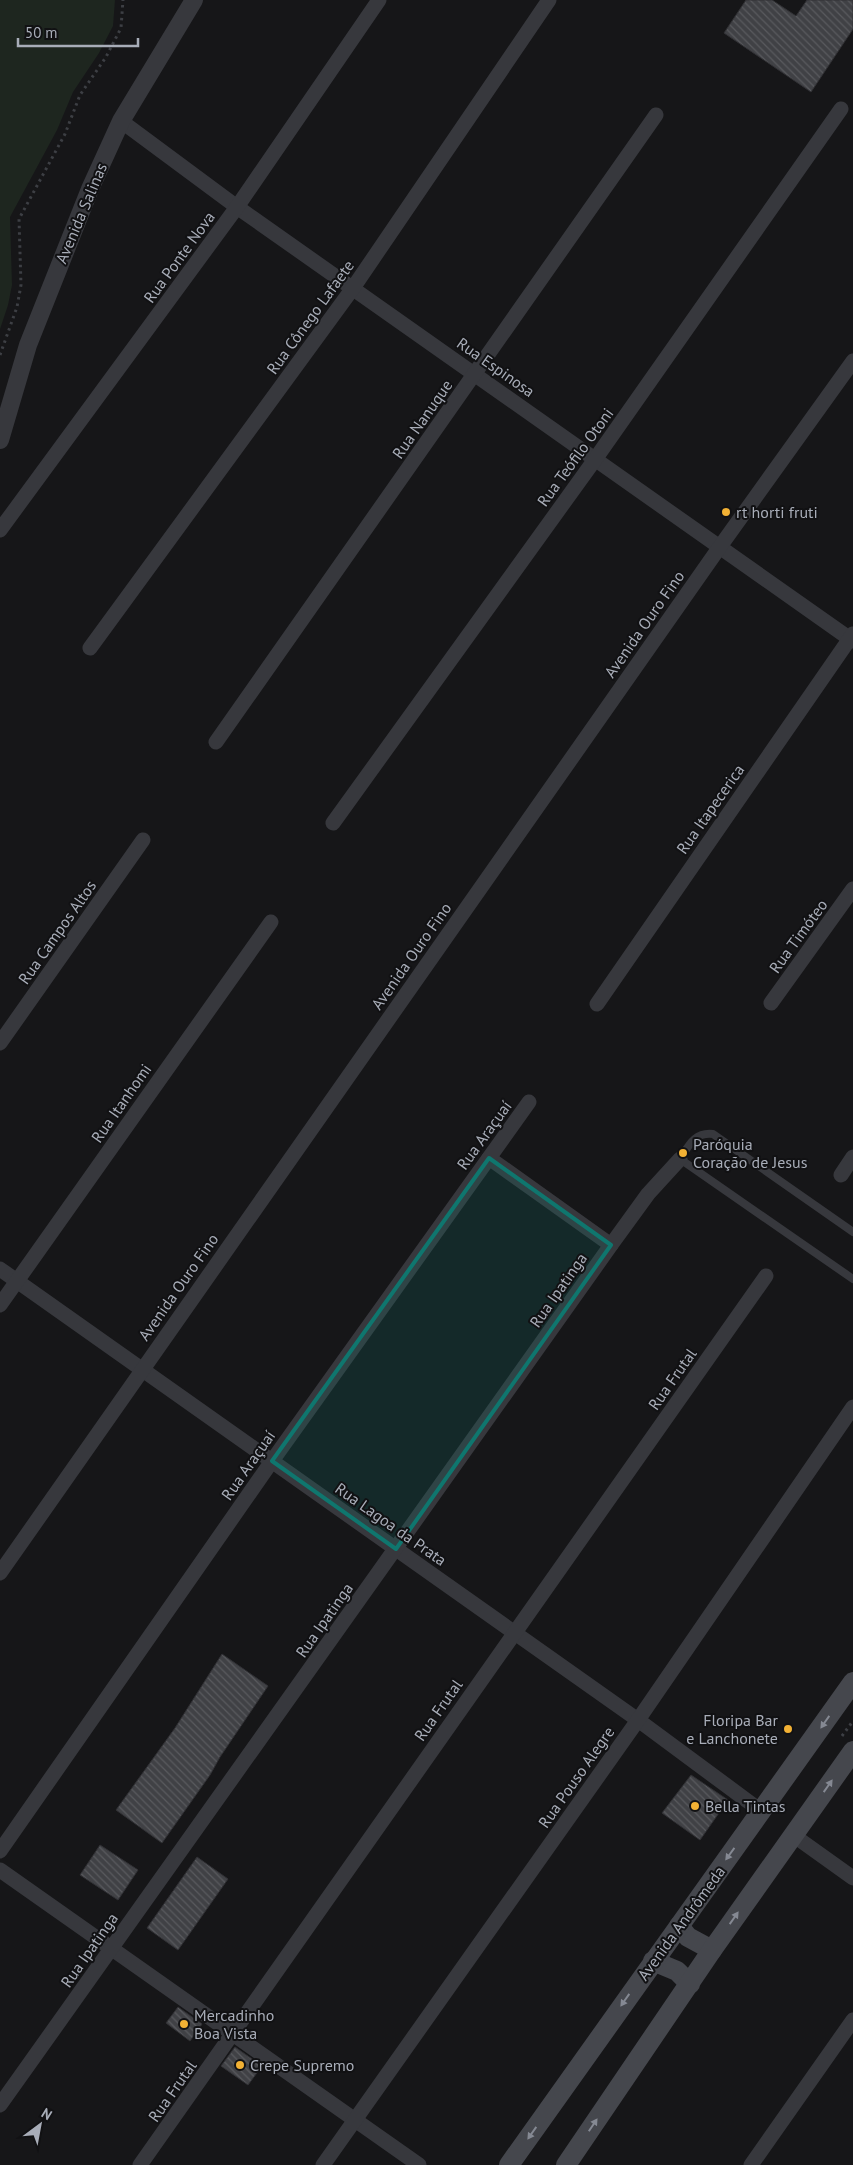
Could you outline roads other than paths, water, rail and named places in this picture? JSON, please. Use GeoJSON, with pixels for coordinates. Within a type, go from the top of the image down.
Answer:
{"type":"FeatureCollection","features":[{"type":"Feature","properties":{"kind":"main road","name":"Avenida Andrômeda"},"geometry":{"type":"LineString","coordinates":[[509,2165],[853,1682]]}},
{"type":"Feature","properties":{"kind":"main road"},"geometry":{"type":"LineString","coordinates":[[566,2165],[712,1950],[853,1751]]}},
{"type":"Feature","properties":{"kind":"main road"},"geometry":{"type":"LineString","coordinates":[[679,1926],[688,1937],[712,1950]]}},
{"type":"Feature","properties":{"kind":"main road"},"geometry":{"type":"LineString","coordinates":[[653,1961],[677,1971],[690,1984]]}},
{"type":"Feature","properties":{"kind":"street","name":"Avenida Salinas"},"geometry":{"type":"LineString","coordinates":[[0,440],[28,345],[90,189],[121,120],[194,0]]}},
{"type":"Feature","properties":{"kind":"street","name":"Rua Ponte Nova"},"geometry":{"type":"LineString","coordinates":[[0,530],[237,207],[379,0]]}},
{"type":"Feature","properties":{"kind":"street","name":"Rua Cônego Lafaete"},"geometry":{"type":"LineString","coordinates":[[90,648],[353,288],[549,0]]}},
{"type":"Feature","properties":{"kind":"street","name":"Rua Teófilo Otoni"},"geometry":{"type":"LineString","coordinates":[[333,823],[596,458],[841,109]]}},
{"type":"Feature","properties":{"kind":"street","name":"Rua Nanuque"},"geometry":{"type":"LineString","coordinates":[[216,742],[656,115]]}},
{"type":"Feature","properties":{"kind":"street","name":"Rua Espinosa"},"geometry":{"type":"LineString","coordinates":[[121,120],[237,207],[596,458],[719,548],[852,638]]}},
{"type":"Feature","properties":{"kind":"street","name":"Avenida Ouro Fino"},"geometry":{"type":"LineString","coordinates":[[0,1572],[719,548],[853,361]]}},
{"type":"Feature","properties":{"kind":"street","name":"Rua Itapecerica"},"geometry":{"type":"LineString","coordinates":[[597,1004],[852,638]]}},
{"type":"Feature","properties":{"kind":"street","name":"Rua Campos Altos"},"geometry":{"type":"LineString","coordinates":[[0,1044],[143,840]]}},
{"type":"Feature","properties":{"kind":"street","name":"Rua Timóteo"},"geometry":{"type":"LineString","coordinates":[[771,1003],[853,889]]}},
{"type":"Feature","properties":{"kind":"street","name":"Rua Itanhomi"},"geometry":{"type":"LineString","coordinates":[[0,1305],[271,922]]}},
{"type":"Feature","properties":{"kind":"street","name":"Rua Araçuaí"},"geometry":{"type":"LineString","coordinates":[[0,1851],[272,1461],[529,1102]]}},
{"type":"Feature","properties":{"kind":"street"},"geometry":{"type":"LineString","coordinates":[[841,1175],[853,1157]]}},
{"type":"Feature","properties":{"kind":"street"},"geometry":{"type":"LineString","coordinates":[[489,1158],[611,1245]]}},
{"type":"Feature","properties":{"kind":"street","name":"Rua Ipatinga"},"geometry":{"type":"LineString","coordinates":[[0,2105],[611,1245],[648,1194],[680,1159]]}},
{"type":"Feature","properties":{"kind":"street","name":"Rua Lagoa da Prata"},"geometry":{"type":"LineString","coordinates":[[0,1269],[638,1720],[761,1811]]}},
{"type":"Feature","properties":{"kind":"street","name":"Rua Frutal"},"geometry":{"type":"LineString","coordinates":[[140,2165],[766,1276]]}},
{"type":"Feature","properties":{"kind":"street","name":"Rua Pouso Alegre"},"geometry":{"type":"LineString","coordinates":[[323,2165],[638,1720],[853,1407]]}},
{"type":"Feature","properties":{"kind":"street"},"geometry":{"type":"LineString","coordinates":[[793,1835],[853,1878]]}},
{"type":"Feature","properties":{"kind":"street"},"geometry":{"type":"LineString","coordinates":[[0,1870],[418,2165]]}},
{"type":"Feature","properties":{"kind":"street"},"geometry":{"type":"LineString","coordinates":[[751,2165],[853,2020]]}},
{"type":"Feature","properties":{"kind":"lane"},"geometry":{"type":"LineString","coordinates":[[853,1232],[713,1134],[704,1133],[696,1136],[680,1159],[853,1279]]}},
{"type":"Feature","properties":{"kind":"place","name":"rt horti fruti"},"geometry":{"type":"Point","coordinates":[726,512]}},
{"type":"Feature","properties":{"kind":"place","name":"Paróquia Coração de Jesus"},"geometry":{"type":"Point","coordinates":[683,1153]}},
{"type":"Feature","properties":{"kind":"place","name":"Floripa Bar e Lanchonete"},"geometry":{"type":"Point","coordinates":[788,1729]}},
{"type":"Feature","properties":{"kind":"place","name":"Bella Tintas"},"geometry":{"type":"Point","coordinates":[695,1806]}},
{"type":"Feature","properties":{"kind":"place","name":"Mercadinho Boa Vista"},"geometry":{"type":"Point","coordinates":[184,2024]}},
{"type":"Feature","properties":{"kind":"place","name":"Crepe Supremo"},"geometry":{"type":"Point","coordinates":[240,2065]}}]}
